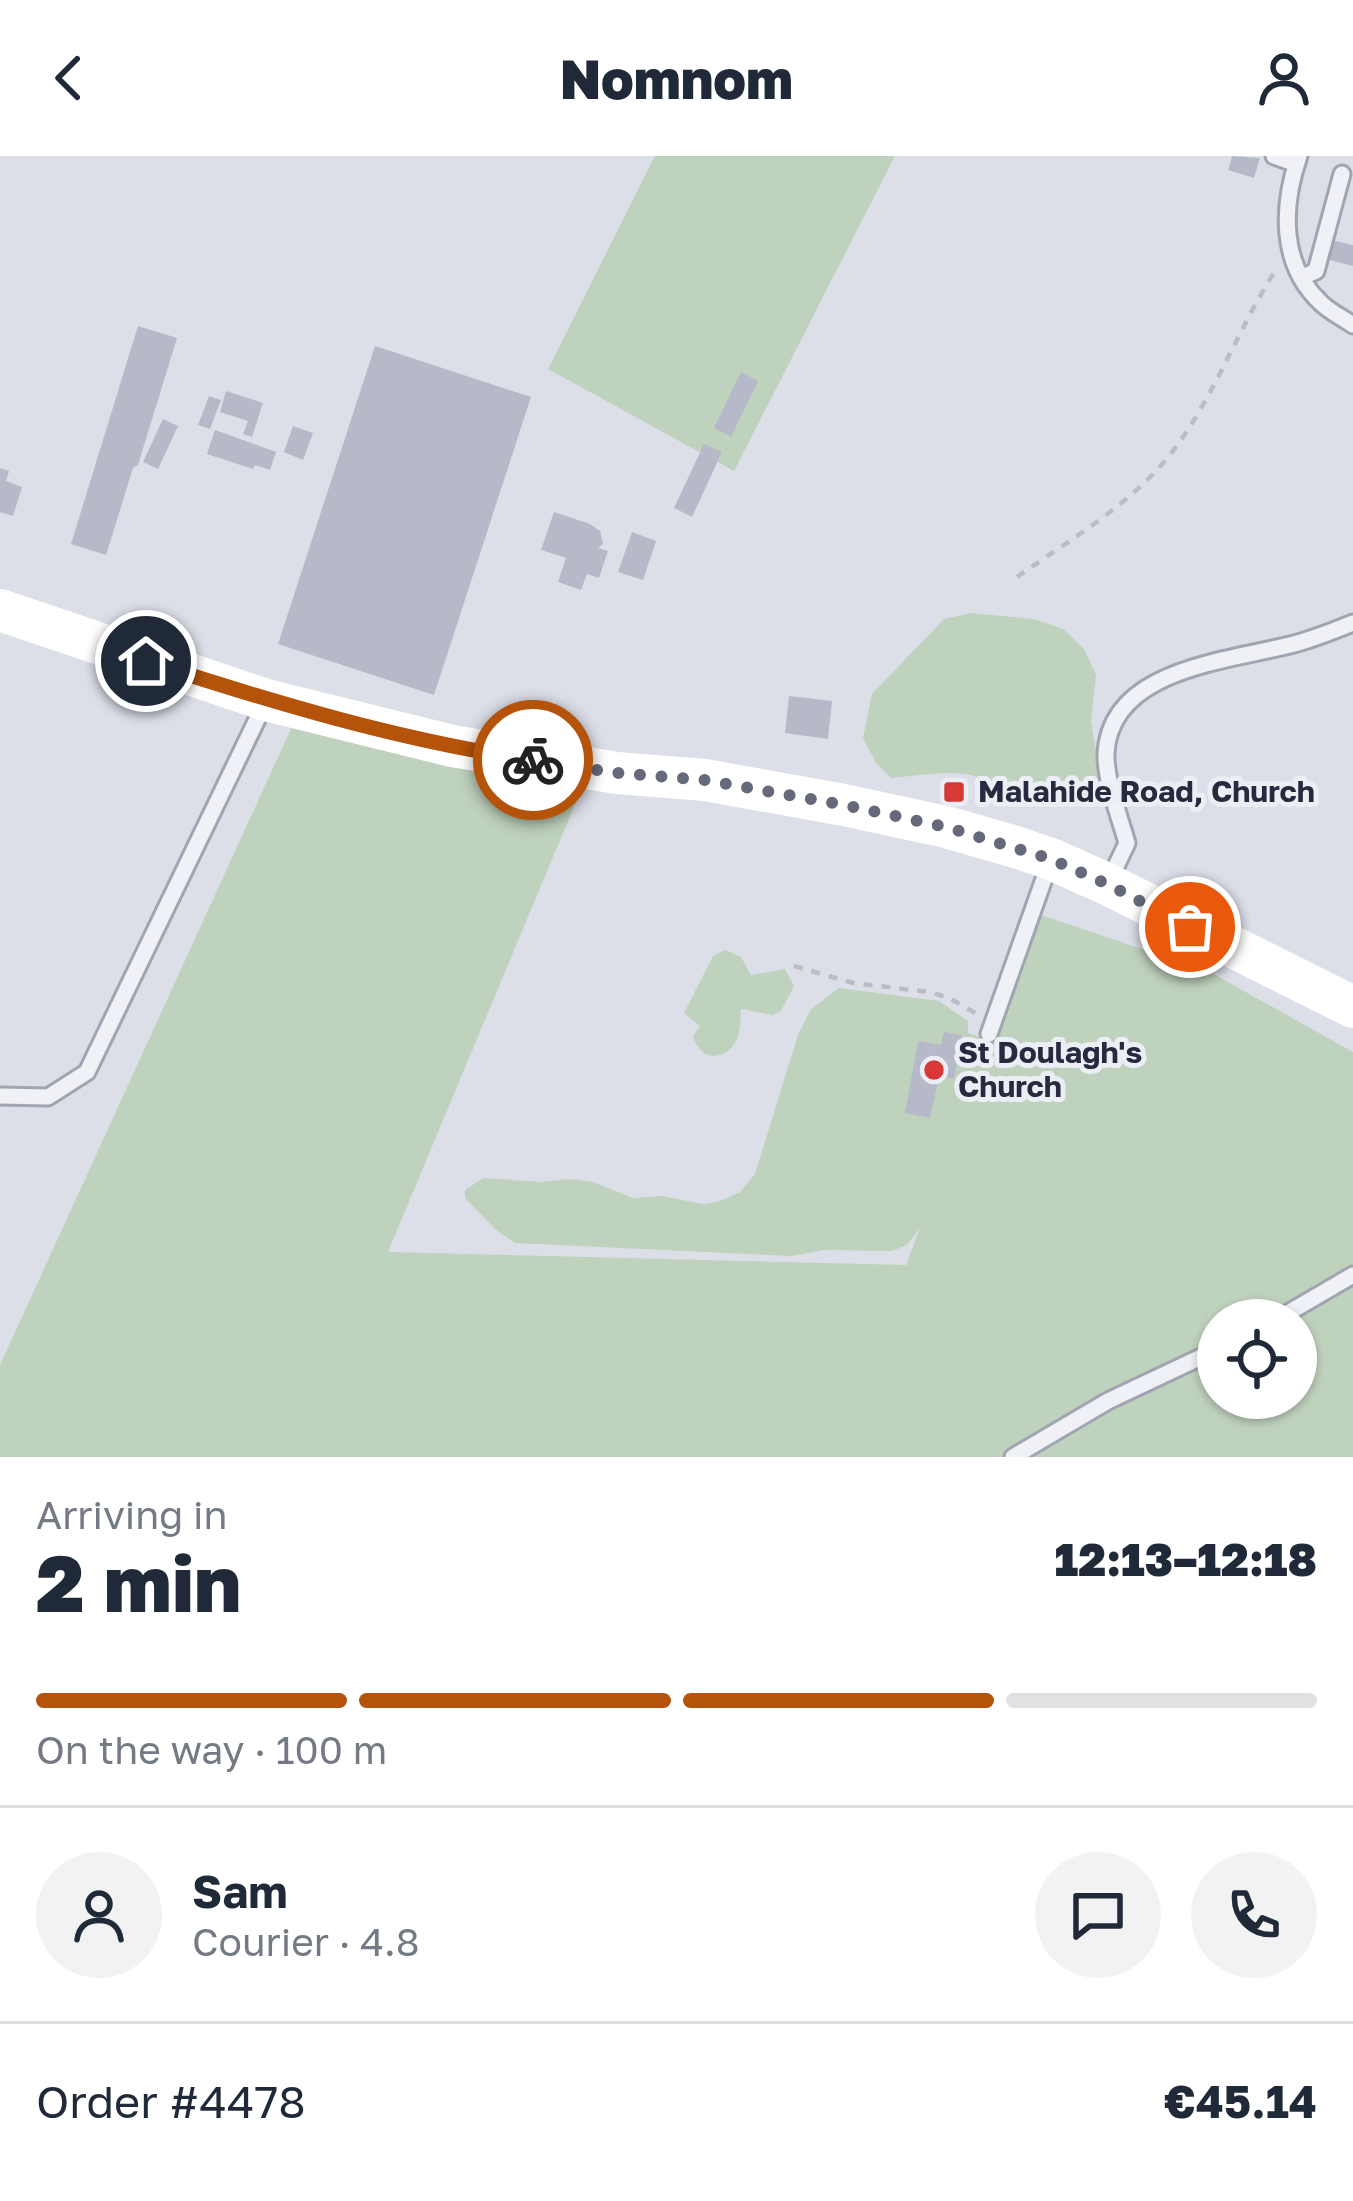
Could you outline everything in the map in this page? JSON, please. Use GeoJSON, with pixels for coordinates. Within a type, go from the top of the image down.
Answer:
{"type":"FeatureCollection","features":[{"type":"Feature","properties":{"kind":"main road"},"geometry":{"type":"LineString","coordinates":[[0,610],[266,700],[505,756],[705,780],[946,827],[1051,859],[1353,1007]]}},
{"type":"Feature","properties":{"kind":"lane"},"geometry":{"type":"LineString","coordinates":[[1274,156],[1298,160],[1288,190],[1285,222],[1301,278],[1321,303],[1353,326]]}},
{"type":"Feature","properties":{"kind":"lane"},"geometry":{"type":"LineString","coordinates":[[1301,278],[1316,271],[1342,174]]}},
{"type":"Feature","properties":{"kind":"lane"},"geometry":{"type":"LineString","coordinates":[[1107,884],[1127,844],[1106,755],[1113,722],[1137,693],[1168,676],[1301,642],[1353,623]]}},
{"type":"Feature","properties":{"kind":"lane"},"geometry":{"type":"LineString","coordinates":[[0,1096],[48,1097],[86,1072],[266,700]]}},
{"type":"Feature","properties":{"kind":"lane"},"geometry":{"type":"LineString","coordinates":[[991,1028],[1051,859]]}},
{"type":"Feature","properties":{"kind":"lane"},"geometry":{"type":"LineString","coordinates":[[1312,1299],[1353,1275]]}},
{"type":"Feature","properties":{"kind":"lane"},"geometry":{"type":"LineString","coordinates":[[1013,1457],[1108,1401],[1197,1358]]}},
{"type":"Feature","properties":{"kind":"path"},"geometry":{"type":"LineString","coordinates":[[1017,578],[1156,471],[1191,425],[1274,272],[1292,254]]}},
{"type":"Feature","properties":{"kind":"path"},"geometry":{"type":"LineString","coordinates":[[794,966],[853,983],[950,998],[991,1028]]}},
{"type":"Feature","properties":{"kind":"green space"},"geometry":{"type":"Polygon","coordinates":[[[655,156],[895,156],[734,471],[548,369],[655,156]]]}},
{"type":"Feature","properties":{"kind":"green space"},"geometry":{"type":"Polygon","coordinates":[[[972,613],[1034,619],[1063,629],[1084,649],[1096,675],[1091,720],[1098,793],[1073,804],[1045,805],[975,776],[948,773],[891,778],[876,763],[863,738],[872,694],[944,619],[972,613]]]}},
{"type":"Feature","properties":{"kind":"green space"},"geometry":{"type":"Polygon","coordinates":[[[295,720],[586,778],[388,1252],[906,1265],[920,1228],[907,1245],[892,1251],[825,1250],[791,1256],[515,1243],[465,1198],[465,1190],[483,1178],[571,1179],[633,1198],[662,1196],[703,1204],[740,1192],[755,1174],[798,1035],[811,1009],[839,988],[939,1001],[968,1021],[968,1033],[996,1043],[1041,915],[1210,972],[1353,1052],[1353,1457],[0,1457],[0,1365],[295,720]]]}},
{"type":"Feature","properties":{"kind":"green space"},"geometry":{"type":"Polygon","coordinates":[[[725,950],[741,957],[751,975],[785,969],[794,986],[781,1011],[773,1015],[741,1009],[733,1046],[714,1056],[696,1045],[693,1036],[700,1026],[684,1013],[713,956],[725,950]]]}},
{"type":"Feature","properties":{"kind":"building"},"geometry":{"type":"Polygon","coordinates":[[[1232,156],[1260,158],[1254,178],[1228,170],[1232,156]]]}},
{"type":"Feature","properties":{"kind":"building"},"geometry":{"type":"Polygon","coordinates":[[[1331,240],[1353,245],[1353,266],[1326,259],[1331,240]]]}},
{"type":"Feature","properties":{"kind":"building"},"geometry":{"type":"Polygon","coordinates":[[[138,326],[177,338],[106,555],[71,544],[138,326]]]}},
{"type":"Feature","properties":{"kind":"building"},"geometry":{"type":"Polygon","coordinates":[[[375,346],[531,397],[434,695],[278,644],[375,346]]]}},
{"type":"Feature","properties":{"kind":"building"},"geometry":{"type":"Polygon","coordinates":[[[741,372],[758,381],[731,437],[714,428],[741,372]]]}},
{"type":"Feature","properties":{"kind":"building"},"geometry":{"type":"Polygon","coordinates":[[[226,391],[263,403],[252,437],[243,434],[248,421],[220,412],[226,391]]]}},
{"type":"Feature","properties":{"kind":"building"},"geometry":{"type":"Polygon","coordinates":[[[209,396],[221,400],[210,429],[198,425],[209,396]]]}},
{"type":"Feature","properties":{"kind":"building"},"geometry":{"type":"Polygon","coordinates":[[[163,419],[178,426],[158,469],[143,462],[163,419]]]}},
{"type":"Feature","properties":{"kind":"building"},"geometry":{"type":"Polygon","coordinates":[[[293,426],[313,433],[303,460],[284,452],[293,426]]]}},
{"type":"Feature","properties":{"kind":"building"},"geometry":{"type":"Polygon","coordinates":[[[215,430],[276,452],[270,470],[207,454],[215,430]]]}},
{"type":"Feature","properties":{"kind":"building"},"geometry":{"type":"Polygon","coordinates":[[[704,444],[722,452],[692,517],[674,508],[704,444]]]}},
{"type":"Feature","properties":{"kind":"building"},"geometry":{"type":"Polygon","coordinates":[[[0,468],[9,471],[6,481],[22,487],[13,516],[0,512],[0,468]]]}},
{"type":"Feature","properties":{"kind":"building"},"geometry":{"type":"Polygon","coordinates":[[[554,512],[600,531],[603,544],[598,548],[608,551],[599,578],[587,574],[581,590],[558,582],[566,558],[541,550],[554,512]]]}},
{"type":"Feature","properties":{"kind":"building"},"geometry":{"type":"Polygon","coordinates":[[[632,532],[656,541],[643,580],[618,572],[632,532]]]}},
{"type":"Feature","properties":{"kind":"building"},"geometry":{"type":"Polygon","coordinates":[[[789,696],[832,701],[828,739],[785,733],[789,696]]]}},
{"type":"Feature","properties":{"kind":"building","name":"St Doulagh's Church"},"geometry":{"type":"Polygon","coordinates":[[[944,1032],[962,1035],[954,1079],[939,1076],[930,1118],[905,1113],[918,1041],[941,1045],[944,1032]]]}},
{"type":"Feature","properties":{"kind":"way so far"},"geometry":{"type":"LineString","coordinates":[[533,760],[705,780],[946,827],[1051,859],[1190,927]]}},
{"type":"Feature","properties":{"kind":"place","name":"Malahide Road, Church"},"geometry":{"type":"Point","coordinates":[954,792]}},
{"type":"Feature","properties":{"kind":"place","name":"St Doulagh's Church"},"geometry":{"type":"Point","coordinates":[934,1070]}},
{"type":"Feature","properties":{"kind":"route"},"geometry":{"type":"LineString","coordinates":[[146,661],[266,700],[452,746],[533,760]]}}]}
